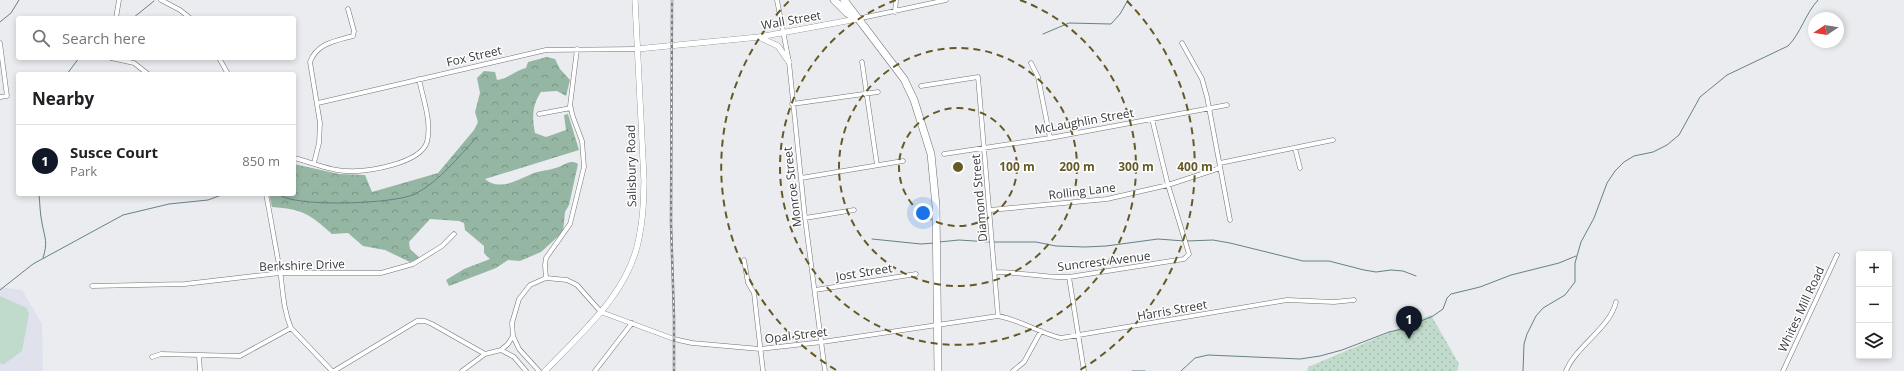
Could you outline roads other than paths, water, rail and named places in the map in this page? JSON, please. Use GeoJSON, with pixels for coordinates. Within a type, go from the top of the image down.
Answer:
{"type":"FeatureCollection","features":[{"type":"Feature","properties":{"kind":"highway"},"geometry":{"type":"LineString","coordinates":[[834,0],[847,13],[857,19]]}},
{"type":"Feature","properties":{"kind":"highway"},"geometry":{"type":"LineString","coordinates":[[844,0],[904,79],[914,100],[926,136],[933,170],[936,206],[936,326],[938,371]]}},
{"type":"Feature","properties":{"kind":"street"},"geometry":{"type":"LineString","coordinates":[[116,16],[119,0]]}},
{"type":"Feature","properties":{"kind":"street"},"geometry":{"type":"LineString","coordinates":[[161,0],[180,10],[188,16]]}},
{"type":"Feature","properties":{"kind":"street","name":"Salisbury Road"},"geometry":{"type":"LineString","coordinates":[[545,371],[601,312],[620,288],[639,239],[643,210],[644,180],[635,0]]}},
{"type":"Feature","properties":{"kind":"street","name":"Monroe Street"},"geometry":{"type":"LineString","coordinates":[[777,0],[789,62],[792,104],[805,218],[825,371]]}},
{"type":"Feature","properties":{"kind":"street"},"geometry":{"type":"LineString","coordinates":[[895,12],[896,0]]}},
{"type":"Feature","properties":{"kind":"street","name":"Wall Street"},"geometry":{"type":"LineString","coordinates":[[637,48],[759,37],[895,12],[946,0]]}},
{"type":"Feature","properties":{"kind":"street"},"geometry":{"type":"LineString","coordinates":[[314,163],[319,143],[320,128],[318,103],[310,62],[313,54],[319,48],[353,36],[354,31],[348,9]]}},
{"type":"Feature","properties":{"kind":"street"},"geometry":{"type":"LineString","coordinates":[[759,37],[770,40],[778,46],[789,62]]}},
{"type":"Feature","properties":{"kind":"street"},"geometry":{"type":"LineString","coordinates":[[0,43],[8,96],[0,97]]}},
{"type":"Feature","properties":{"kind":"street"},"geometry":{"type":"LineString","coordinates":[[1182,43],[1202,79],[1209,108],[1230,220]]}},
{"type":"Feature","properties":{"kind":"street","name":"Fox Street"},"geometry":{"type":"LineString","coordinates":[[318,103],[532,52],[546,50],[637,48]]}},
{"type":"Feature","properties":{"kind":"street"},"geometry":{"type":"LineString","coordinates":[[546,278],[546,258],[570,224],[584,167],[582,141],[571,108],[571,94],[577,49]]}},
{"type":"Feature","properties":{"kind":"street"},"geometry":{"type":"LineString","coordinates":[[120,60],[134,63],[145,72]]}},
{"type":"Feature","properties":{"kind":"street"},"geometry":{"type":"LineString","coordinates":[[220,60],[227,72]]}},
{"type":"Feature","properties":{"kind":"street"},"geometry":{"type":"LineString","coordinates":[[862,62],[877,165]]}},
{"type":"Feature","properties":{"kind":"street"},"geometry":{"type":"LineString","coordinates":[[1031,63],[1038,77],[1050,138]]}},
{"type":"Feature","properties":{"kind":"street","name":"Diamond Street"},"geometry":{"type":"LineString","coordinates":[[921,86],[978,77],[998,316]]}},
{"type":"Feature","properties":{"kind":"street"},"geometry":{"type":"LineString","coordinates":[[296,158],[336,170],[356,171],[388,166],[416,156],[426,144],[429,125],[419,79]]}},
{"type":"Feature","properties":{"kind":"street"},"geometry":{"type":"LineString","coordinates":[[792,104],[878,92]]}},
{"type":"Feature","properties":{"kind":"street","name":"McLaughlin Street"},"geometry":{"type":"LineString","coordinates":[[944,154],[1050,138],[1227,105]]}},
{"type":"Feature","properties":{"kind":"street"},"geometry":{"type":"LineString","coordinates":[[539,114],[571,108]]}},
{"type":"Feature","properties":{"kind":"street"},"geometry":{"type":"LineString","coordinates":[[1152,119],[1168,185]]}},
{"type":"Feature","properties":{"kind":"street","name":"Rolling Lane"},"geometry":{"type":"LineString","coordinates":[[990,210],[1095,201],[1168,185],[1220,165],[1333,140]]}},
{"type":"Feature","properties":{"kind":"street"},"geometry":{"type":"LineString","coordinates":[[1295,148],[1300,168]]}},
{"type":"Feature","properties":{"kind":"street"},"geometry":{"type":"LineString","coordinates":[[801,178],[903,161]]}},
{"type":"Feature","properties":{"kind":"street","name":"Suncrest Avenue"},"geometry":{"type":"LineString","coordinates":[[995,272],[1024,273],[1050,278],[1069,277],[1179,261],[1189,254],[1168,185]]}},
{"type":"Feature","properties":{"kind":"street"},"geometry":{"type":"LineString","coordinates":[[266,196],[284,305],[292,328],[333,371],[417,321],[425,321],[432,324],[485,354]]}},
{"type":"Feature","properties":{"kind":"street"},"geometry":{"type":"LineString","coordinates":[[805,218],[854,210]]}},
{"type":"Feature","properties":{"kind":"street","name":"Berkshire Drive"},"geometry":{"type":"LineString","coordinates":[[92,286],[185,284],[280,273],[364,273],[398,270],[428,256],[454,234]]}},
{"type":"Feature","properties":{"kind":"street","name":"Whites Mill Road"},"geometry":{"type":"LineString","coordinates":[[1783,371],[1837,255]]}},
{"type":"Feature","properties":{"kind":"street"},"geometry":{"type":"LineString","coordinates":[[744,260],[748,283],[754,293],[763,371]]}},
{"type":"Feature","properties":{"kind":"street","name":"Jost Street"},"geometry":{"type":"LineString","coordinates":[[815,290],[916,274]]}},
{"type":"Feature","properties":{"kind":"street"},"geometry":{"type":"LineString","coordinates":[[1069,277],[1084,371]]}},
{"type":"Feature","properties":{"kind":"street"},"geometry":{"type":"LineString","coordinates":[[539,371],[519,349],[513,336],[512,323],[519,299],[530,285],[546,278],[567,280],[576,285],[601,312]]}},
{"type":"Feature","properties":{"kind":"street","name":"Harris Street"},"geometry":{"type":"LineString","coordinates":[[998,316],[1020,321],[1061,338],[1287,300],[1334,302],[1354,300]]}},
{"type":"Feature","properties":{"kind":"street"},"geometry":{"type":"LineString","coordinates":[[1566,371],[1572,361],[1612,313],[1616,302]]}},
{"type":"Feature","properties":{"kind":"street","name":"Opal Street"},"geometry":{"type":"LineString","coordinates":[[601,312],[674,339],[692,343],[760,349],[822,342],[998,316]]}},
{"type":"Feature","properties":{"kind":"street"},"geometry":{"type":"LineString","coordinates":[[595,371],[632,323]]}},
{"type":"Feature","properties":{"kind":"street"},"geometry":{"type":"LineString","coordinates":[[152,357],[161,354],[240,356],[292,328]]}},
{"type":"Feature","properties":{"kind":"street"},"geometry":{"type":"LineString","coordinates":[[1013,371],[1024,362],[1041,331]]}},
{"type":"Feature","properties":{"kind":"street"},"geometry":{"type":"LineString","coordinates":[[462,371],[485,354],[501,350],[513,336]]}},
{"type":"Feature","properties":{"kind":"street"},"geometry":{"type":"LineString","coordinates":[[501,350],[514,357],[526,371]]}},
{"type":"Feature","properties":{"kind":"street"},"geometry":{"type":"LineString","coordinates":[[199,356],[200,371]]}},
{"type":"Feature","properties":{"kind":"waterway"},"geometry":{"type":"LineString","coordinates":[[0,22],[11,13],[19,0]]}},
{"type":"Feature","properties":{"kind":"waterway"},"geometry":{"type":"LineString","coordinates":[[1043,34],[1069,23],[1111,24],[1120,14],[1128,0]]}},
{"type":"Feature","properties":{"kind":"waterway"},"geometry":{"type":"LineString","coordinates":[[1523,371],[1524,344],[1527,334],[1536,316],[1543,308],[1565,295],[1575,282],[1575,263],[1581,242],[1594,218],[1607,183],[1615,171],[1624,162],[1634,156],[1653,152],[1667,145],[1679,135],[1700,97],[1727,75],[1788,46],[1818,0]]}},
{"type":"Feature","properties":{"kind":"waterway"},"geometry":{"type":"LineString","coordinates":[[135,16],[154,1]]}},
{"type":"Feature","properties":{"kind":"waterway"},"geometry":{"type":"LineString","coordinates":[[68,72],[78,60]]}},
{"type":"Feature","properties":{"kind":"waterway"},"geometry":{"type":"LineString","coordinates":[[282,196],[303,201],[345,203],[387,200],[415,194],[441,176],[477,137]]}},
{"type":"Feature","properties":{"kind":"waterway"},"geometry":{"type":"LineString","coordinates":[[39,196],[41,216],[46,240],[43,258]]}},
{"type":"Feature","properties":{"kind":"waterway"},"geometry":{"type":"LineString","coordinates":[[0,290],[33,264],[123,215],[169,204],[208,200],[219,196]]}},
{"type":"Feature","properties":{"kind":"waterway"},"geometry":{"type":"LineString","coordinates":[[872,239],[921,244],[934,243]]}},
{"type":"Feature","properties":{"kind":"waterway"},"geometry":{"type":"LineString","coordinates":[[993,242],[1036,242],[1056,246],[1085,247],[1106,246],[1158,239],[1184,241]]}},
{"type":"Feature","properties":{"kind":"waterway"},"geometry":{"type":"LineString","coordinates":[[939,242],[959,240],[990,242]]}},
{"type":"Feature","properties":{"kind":"waterway"},"geometry":{"type":"LineString","coordinates":[[1187,241],[1213,240],[1303,261],[1329,261],[1364,270],[1376,272],[1391,270],[1403,271],[1416,276]]}},
{"type":"Feature","properties":{"kind":"waterway"},"geometry":{"type":"LineString","coordinates":[[1181,371],[1195,358],[1208,355],[1300,359],[1320,356],[1342,350],[1389,332],[1402,329],[1433,316],[1443,309],[1447,298],[1451,294],[1480,287],[1511,275],[1559,263],[1576,256]]}},
{"type":"Feature","properties":{"kind":"waterway"},"geometry":{"type":"LineString","coordinates":[[1132,371],[1145,371]]}},
{"type":"Feature","properties":{"kind":"railway"},"geometry":{"type":"LineString","coordinates":[[672,0],[671,223],[674,371]]}},
{"type":"Feature","properties":{"kind":"place","name":"Susce Court"},"geometry":{"type":"Point","coordinates":[1409,339]}}]}
